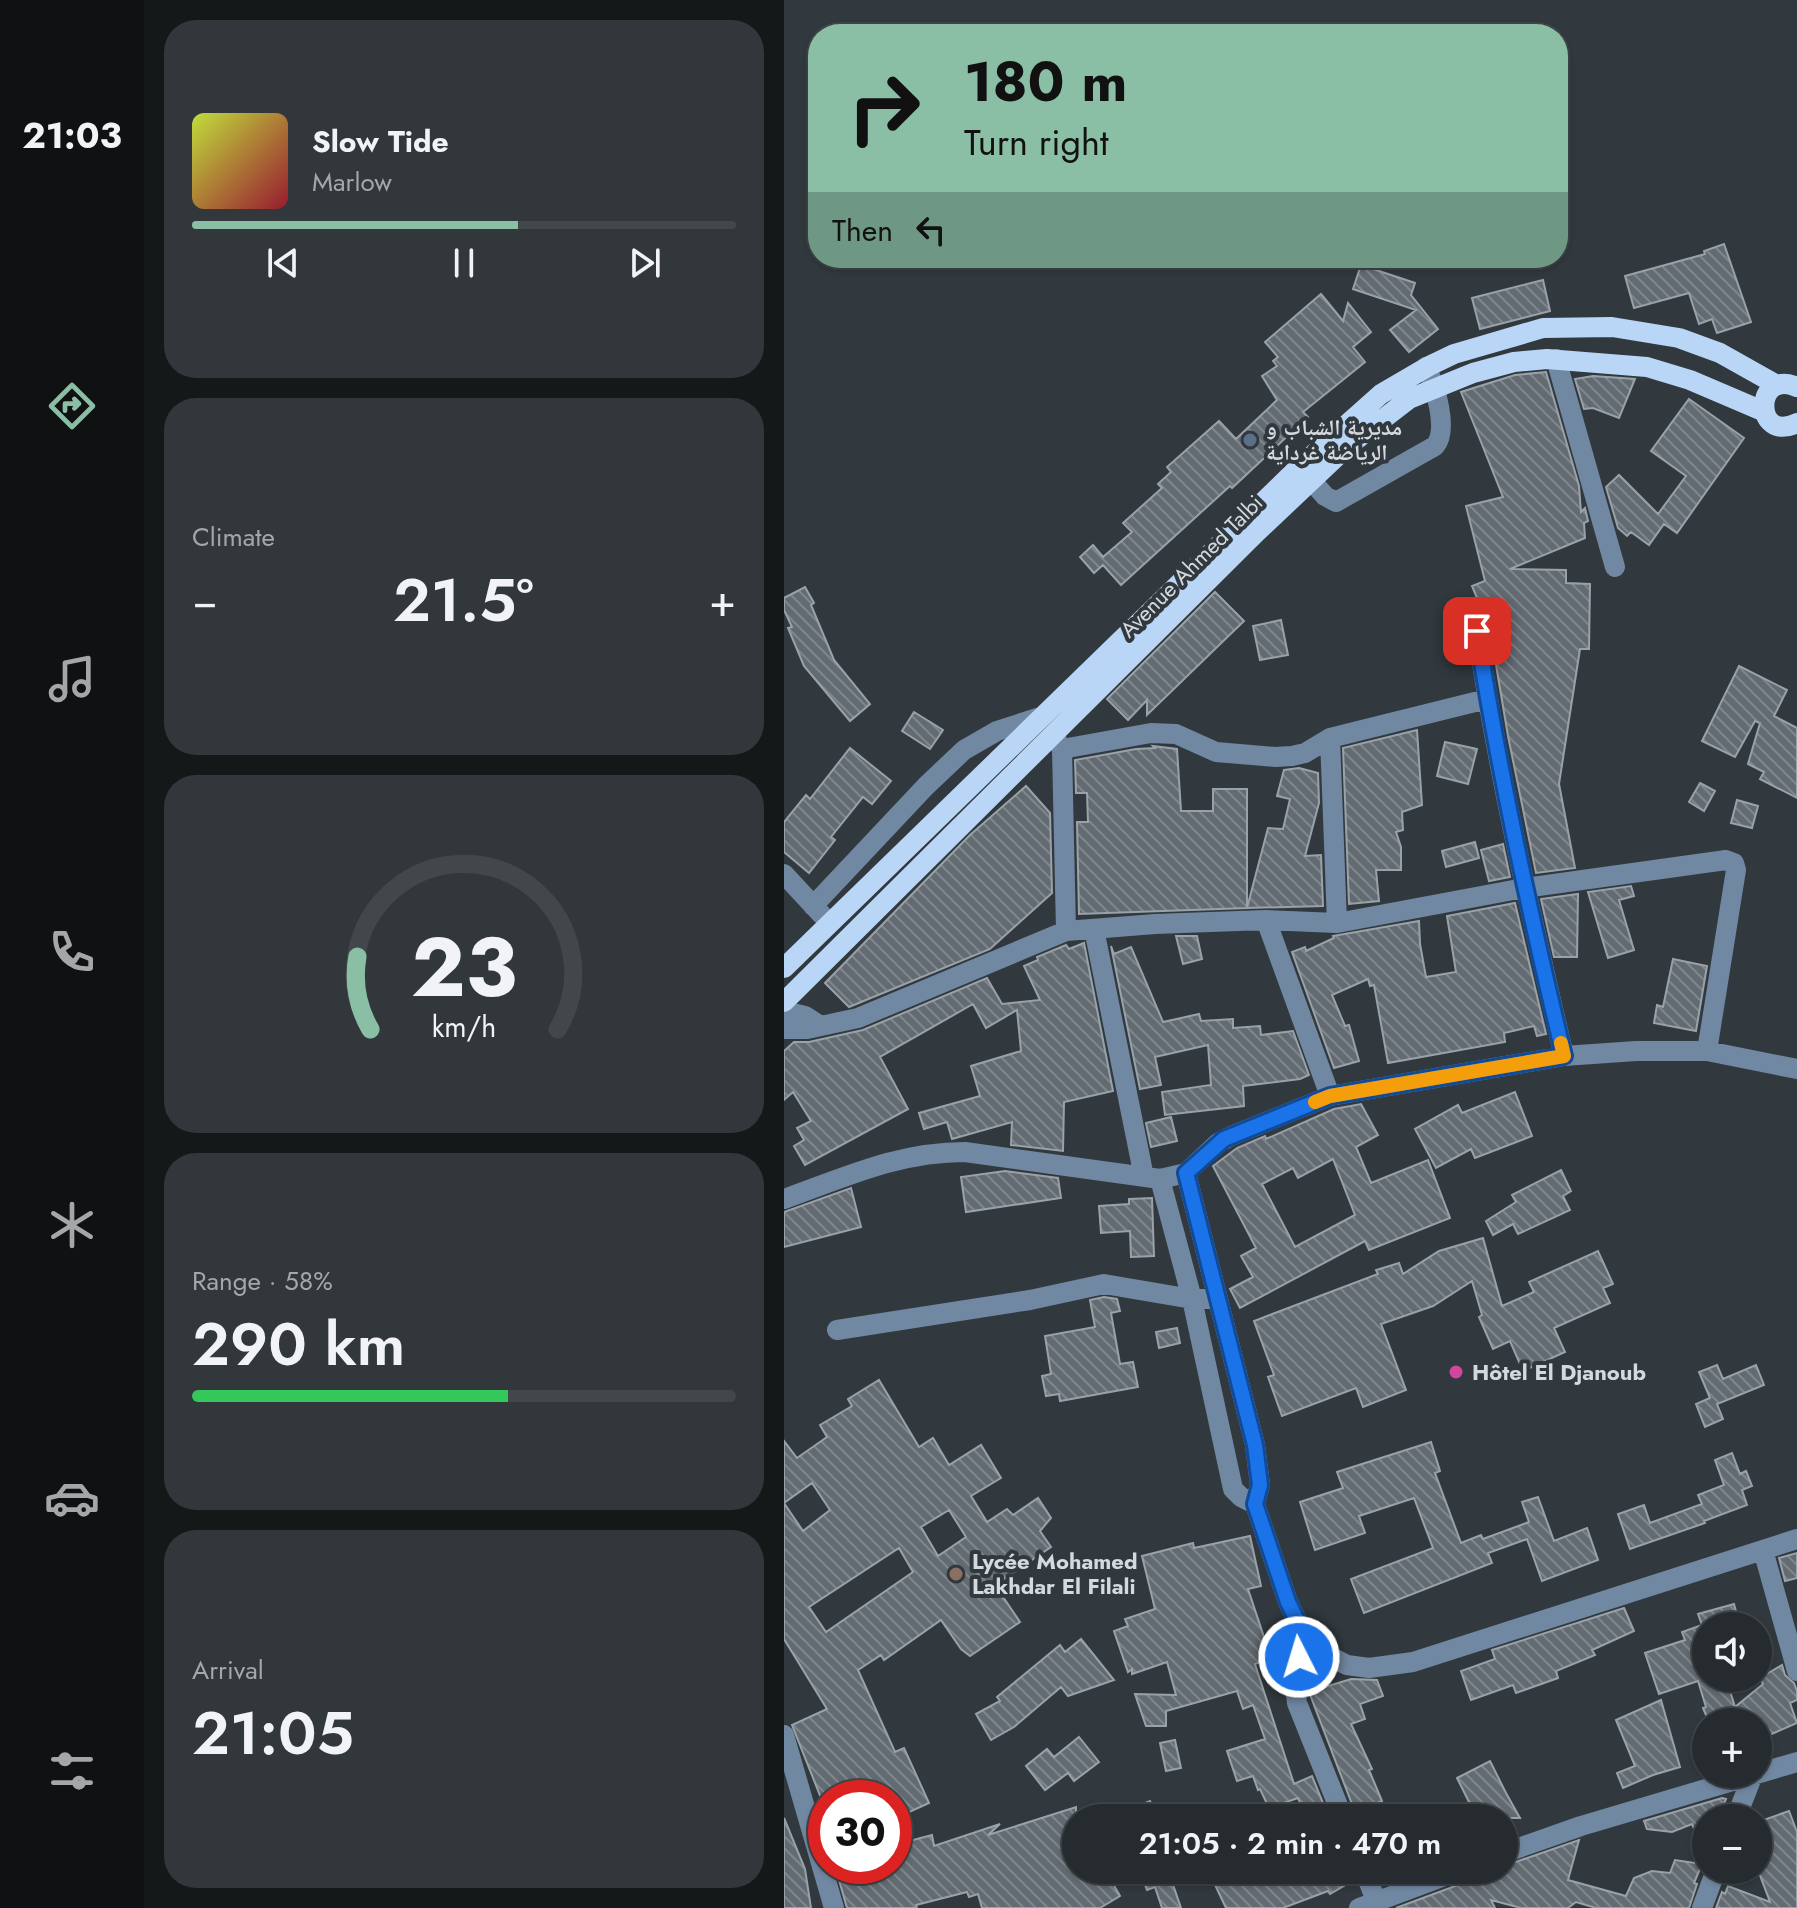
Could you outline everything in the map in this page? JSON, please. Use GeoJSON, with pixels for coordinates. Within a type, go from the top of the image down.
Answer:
{"type":"FeatureCollection","features":[{"type":"Feature","properties":{"kind":"main road"},"geometry":{"type":"LineString","coordinates":[[1431,377],[1454,354],[1543,328],[1612,327],[1679,338],[1720,353],[1787,386]]}},
{"type":"Feature","properties":{"kind":"main road","name":"Avenue Ahmed Talbi"},"geometry":{"type":"LineString","coordinates":[[784,1002],[1058,743],[1305,474],[1409,399],[1431,377],[1514,362],[1556,359],[1647,367],[1690,380],[1765,412],[1773,423],[1794,430]]}},
{"type":"Feature","properties":{"kind":"main road"},"geometry":{"type":"LineString","coordinates":[[1765,412],[1766,396],[1787,386]]}},
{"type":"Feature","properties":{"kind":"main road"},"geometry":{"type":"LineString","coordinates":[[784,968],[1037,718],[1305,474]]}},
{"type":"Feature","properties":{"kind":"street"},"geometry":{"type":"LineString","coordinates":[[1556,359],[1615,567]]}},
{"type":"Feature","properties":{"kind":"street"},"geometry":{"type":"LineString","coordinates":[[1305,474],[1325,496],[1336,502],[1435,446],[1442,435],[1431,377]]}},
{"type":"Feature","properties":{"kind":"street"},"geometry":{"type":"LineString","coordinates":[[1477,631],[1524,888],[1564,1056]]}},
{"type":"Feature","properties":{"kind":"street"},"geometry":{"type":"LineString","coordinates":[[1066,931],[1058,743],[1165,732],[1216,752],[1275,757],[1305,753],[1330,738],[1487,699]]}},
{"type":"Feature","properties":{"kind":"street"},"geometry":{"type":"LineString","coordinates":[[813,906],[964,750],[997,731],[1037,718]]}},
{"type":"Feature","properties":{"kind":"street"},"geometry":{"type":"LineString","coordinates":[[1330,738],[1337,923]]}},
{"type":"Feature","properties":{"kind":"street"},"geometry":{"type":"LineString","coordinates":[[784,1029],[807,1029],[858,1018],[1066,931],[1266,920],[1337,923],[1524,888],[1726,860],[1734,863],[1735,876],[1707,1051]]}},
{"type":"Feature","properties":{"kind":"street"},"geometry":{"type":"LineString","coordinates":[[784,874],[830,924]]}},
{"type":"Feature","properties":{"kind":"street"},"geometry":{"type":"LineString","coordinates":[[1266,920],[1330,1096]]}},
{"type":"Feature","properties":{"kind":"street"},"geometry":{"type":"LineString","coordinates":[[1094,929],[1152,1178],[1192,1299],[1233,1489],[1255,1504]]}},
{"type":"Feature","properties":{"kind":"street"},"geometry":{"type":"LineString","coordinates":[[784,1011],[805,1016],[819,1025]]}},
{"type":"Feature","properties":{"kind":"street"},"geometry":{"type":"LineString","coordinates":[[784,1199],[881,1164],[934,1152],[965,1152],[1152,1178],[1186,1173],[1224,1139],[1330,1096],[1564,1056],[1636,1051],[1707,1051],[1797,1069]]}},
{"type":"Feature","properties":{"kind":"street"},"geometry":{"type":"LineString","coordinates":[[1186,1173],[1255,1445],[1260,1485],[1255,1504],[1288,1602],[1304,1635],[1317,1650],[1347,1665],[1369,1668],[1413,1662],[1797,1539]]}},
{"type":"Feature","properties":{"kind":"street"},"geometry":{"type":"LineString","coordinates":[[837,1330],[1030,1300],[1104,1284],[1192,1299],[1216,1299]]}},
{"type":"Feature","properties":{"kind":"street"},"geometry":{"type":"LineString","coordinates":[[1763,1550],[1797,1671]]}},
{"type":"Feature","properties":{"kind":"street"},"geometry":{"type":"LineString","coordinates":[[1304,1635],[1294,1678],[1297,1703],[1337,1804]]}},
{"type":"Feature","properties":{"kind":"street"},"geometry":{"type":"LineString","coordinates":[[784,1735],[787,1758],[834,1908]]}},
{"type":"Feature","properties":{"kind":"street"},"geometry":{"type":"LineString","coordinates":[[1772,1770],[1797,1762]]}},
{"type":"Feature","properties":{"kind":"street"},"geometry":{"type":"LineString","coordinates":[[1518,1848],[1581,1826],[1714,1788]]}},
{"type":"Feature","properties":{"kind":"street"},"geometry":{"type":"LineString","coordinates":[[1366,1884],[1368,1905],[1424,1884]]}},
{"type":"Feature","properties":{"kind":"street"},"geometry":{"type":"LineString","coordinates":[[1702,1908],[1711,1884]]}},
{"type":"Feature","properties":{"kind":"building"},"geometry":{"type":"Polygon","coordinates":[[[1724,244],[1751,322],[1717,333],[1712,319],[1699,324],[1689,293],[1634,308],[1625,276],[1705,254],[1704,251],[1724,244]]]}},
{"type":"Feature","properties":{"kind":"building"},"geometry":{"type":"Polygon","coordinates":[[[1360,268],[1370,268],[1415,283],[1411,295],[1438,329],[1409,352],[1390,330],[1416,310],[1353,289],[1360,268]]]}},
{"type":"Feature","properties":{"kind":"building"},"geometry":{"type":"Polygon","coordinates":[[[1543,280],[1550,311],[1480,329],[1472,298],[1543,280]]]}},
{"type":"Feature","properties":{"kind":"building"},"geometry":{"type":"Polygon","coordinates":[[[1321,294],[1343,321],[1348,303],[1371,332],[1353,347],[1365,362],[1303,412],[1308,417],[1121,585],[1103,565],[1094,573],[1080,557],[1093,545],[1103,557],[1132,532],[1123,523],[1162,488],[1158,484],[1171,472],[1167,467],[1219,421],[1236,439],[1277,400],[1262,376],[1277,366],[1273,361],[1278,357],[1265,342],[1321,294]]]}},
{"type":"Feature","properties":{"kind":"building"},"geometry":{"type":"Polygon","coordinates":[[[1546,372],[1579,486],[1581,512],[1585,508],[1588,521],[1584,523],[1585,538],[1510,569],[1566,570],[1566,583],[1590,584],[1589,649],[1580,649],[1559,784],[1575,868],[1536,873],[1490,629],[1472,586],[1485,581],[1466,506],[1503,497],[1461,392],[1515,375],[1546,372]]]}},
{"type":"Feature","properties":{"kind":"building"},"geometry":{"type":"Polygon","coordinates":[[[1593,376],[1635,379],[1619,418],[1593,408],[1584,409],[1575,379],[1593,376]]]}},
{"type":"Feature","properties":{"kind":"building"},"geometry":{"type":"Polygon","coordinates":[[[1689,399],[1744,438],[1677,533],[1664,524],[1649,545],[1631,532],[1627,536],[1618,528],[1606,487],[1619,475],[1658,514],[1686,476],[1651,451],[1689,399]]]}},
{"type":"Feature","properties":{"kind":"building"},"geometry":{"type":"Polygon","coordinates":[[[805,587],[814,603],[811,605],[834,660],[870,704],[850,721],[804,666],[788,628],[792,627],[784,610],[784,598],[805,587]]]}},
{"type":"Feature","properties":{"kind":"building"},"geometry":{"type":"Polygon","coordinates":[[[1215,592],[1244,621],[1147,715],[1147,700],[1128,720],[1107,699],[1215,592]]]}},
{"type":"Feature","properties":{"kind":"building"},"geometry":{"type":"Polygon","coordinates":[[[1281,620],[1288,655],[1260,660],[1253,626],[1281,620]]]}},
{"type":"Feature","properties":{"kind":"building"},"geometry":{"type":"Polygon","coordinates":[[[1739,666],[1787,690],[1774,716],[1797,728],[1797,798],[1760,779],[1764,772],[1748,764],[1760,723],[1755,721],[1735,757],[1702,741],[1739,666]]]}},
{"type":"Feature","properties":{"kind":"building"},"geometry":{"type":"Polygon","coordinates":[[[914,712],[943,730],[930,749],[902,731],[914,712]]]}},
{"type":"Feature","properties":{"kind":"building"},"geometry":{"type":"Polygon","coordinates":[[[1417,730],[1422,805],[1402,812],[1403,830],[1396,832],[1401,847],[1401,870],[1376,870],[1379,901],[1349,904],[1343,748],[1417,730]]]}},
{"type":"Feature","properties":{"kind":"building"},"geometry":{"type":"Polygon","coordinates":[[[1445,742],[1477,749],[1468,784],[1437,776],[1445,742]]]}},
{"type":"Feature","properties":{"kind":"building"},"geometry":{"type":"Polygon","coordinates":[[[1153,746],[1177,749],[1181,811],[1213,811],[1213,789],[1247,789],[1247,908],[1079,914],[1077,822],[1088,822],[1087,793],[1076,793],[1075,760],[1155,748],[1153,746]]]}},
{"type":"Feature","properties":{"kind":"building"},"geometry":{"type":"Polygon","coordinates":[[[850,748],[891,781],[872,804],[863,797],[831,837],[835,840],[809,873],[784,852],[784,822],[806,795],[810,799],[850,748]]]}},
{"type":"Feature","properties":{"kind":"building"},"geometry":{"type":"Polygon","coordinates":[[[1299,768],[1318,773],[1319,803],[1305,856],[1321,855],[1323,906],[1247,908],[1268,828],[1283,829],[1290,799],[1277,796],[1284,770],[1299,768]]]}},
{"type":"Feature","properties":{"kind":"building"},"geometry":{"type":"Polygon","coordinates":[[[1700,783],[1715,791],[1704,811],[1689,802],[1700,783]]]}},
{"type":"Feature","properties":{"kind":"building"},"geometry":{"type":"Polygon","coordinates":[[[1026,786],[1050,813],[1052,893],[990,949],[849,1007],[825,983],[970,835],[1026,786]]]}},
{"type":"Feature","properties":{"kind":"building"},"geometry":{"type":"Polygon","coordinates":[[[1737,800],[1758,806],[1752,828],[1731,823],[1737,800]]]}},
{"type":"Feature","properties":{"kind":"building"},"geometry":{"type":"Polygon","coordinates":[[[1475,842],[1479,858],[1446,867],[1442,851],[1475,842]]]}},
{"type":"Feature","properties":{"kind":"building"},"geometry":{"type":"Polygon","coordinates":[[[1503,844],[1510,877],[1489,881],[1481,850],[1503,844]]]}},
{"type":"Feature","properties":{"kind":"building"},"geometry":{"type":"Polygon","coordinates":[[[1631,886],[1634,896],[1619,900],[1634,950],[1608,958],[1588,892],[1631,886]]]}},
{"type":"Feature","properties":{"kind":"building"},"geometry":{"type":"Polygon","coordinates":[[[1578,894],[1577,957],[1554,957],[1541,899],[1578,894]]]}},
{"type":"Feature","properties":{"kind":"building"},"geometry":{"type":"Polygon","coordinates":[[[1515,903],[1546,1034],[1537,1036],[1534,1026],[1504,1033],[1505,1042],[1388,1063],[1374,985],[1370,986],[1368,979],[1332,995],[1345,1026],[1349,1025],[1359,1061],[1334,1068],[1292,952],[1305,947],[1306,951],[1333,936],[1419,921],[1426,977],[1456,972],[1447,916],[1515,903]]]}},
{"type":"Feature","properties":{"kind":"building"},"geometry":{"type":"Polygon","coordinates":[[[1176,936],[1197,936],[1202,959],[1183,964],[1176,936]]]}},
{"type":"Feature","properties":{"kind":"building"},"geometry":{"type":"Polygon","coordinates":[[[1084,943],[1113,1091],[1064,1102],[1063,1151],[1011,1145],[1012,1122],[952,1139],[947,1122],[924,1129],[919,1113],[980,1096],[971,1066],[1021,1051],[1017,1010],[986,1028],[973,1004],[880,1057],[908,1109],[805,1165],[794,1146],[804,1140],[797,1128],[811,1121],[793,1092],[784,1100],[784,1051],[794,1042],[809,1042],[863,1030],[987,978],[1002,1004],[1040,1000],[1024,966],[1066,945],[1069,949],[1084,943]]]}},
{"type":"Feature","properties":{"kind":"building"},"geometry":{"type":"Polygon","coordinates":[[[1111,946],[1114,954],[1131,947],[1163,1022],[1199,1014],[1201,1021],[1233,1019],[1233,1028],[1260,1026],[1261,1035],[1293,1031],[1309,1075],[1300,1079],[1243,1086],[1244,1106],[1165,1115],[1162,1092],[1211,1085],[1208,1045],[1155,1057],[1161,1085],[1140,1089],[1111,946]]]}},
{"type":"Feature","properties":{"kind":"building"},"geometry":{"type":"Polygon","coordinates":[[[1673,959],[1707,966],[1696,1031],[1654,1023],[1657,1005],[1663,1007],[1673,959]]]}},
{"type":"Feature","properties":{"kind":"building"},"geometry":{"type":"Polygon","coordinates":[[[1515,1092],[1532,1136],[1475,1158],[1471,1149],[1436,1168],[1415,1129],[1458,1105],[1462,1113],[1515,1092]]]}},
{"type":"Feature","properties":{"kind":"building"},"geometry":{"type":"Polygon","coordinates":[[[1361,1104],[1378,1135],[1356,1147],[1371,1183],[1428,1160],[1450,1218],[1369,1250],[1365,1241],[1240,1308],[1230,1289],[1253,1277],[1241,1256],[1256,1248],[1213,1166],[1237,1148],[1265,1136],[1266,1139],[1334,1109],[1361,1104]],[[1333,1159],[1298,1178],[1293,1168],[1262,1184],[1295,1247],[1355,1215],[1333,1159]]]}},
{"type":"Feature","properties":{"kind":"building"},"geometry":{"type":"Polygon","coordinates":[[[1171,1117],[1177,1141],[1151,1147],[1146,1123],[1171,1117]]]}},
{"type":"Feature","properties":{"kind":"building"},"geometry":{"type":"Polygon","coordinates":[[[1561,1170],[1571,1191],[1563,1196],[1570,1210],[1518,1234],[1513,1224],[1493,1235],[1486,1221],[1516,1202],[1512,1195],[1561,1170]]]}},
{"type":"Feature","properties":{"kind":"building"},"geometry":{"type":"Polygon","coordinates":[[[1005,1171],[1058,1178],[1061,1198],[966,1212],[961,1177],[1005,1171]]]}},
{"type":"Feature","properties":{"kind":"building"},"geometry":{"type":"Polygon","coordinates":[[[851,1188],[861,1227],[784,1247],[784,1212],[851,1188]]]}},
{"type":"Feature","properties":{"kind":"building"},"geometry":{"type":"Polygon","coordinates":[[[1152,1198],[1154,1256],[1131,1257],[1130,1231],[1101,1233],[1099,1206],[1129,1204],[1129,1199],[1152,1198]]]}},
{"type":"Feature","properties":{"kind":"building"},"geometry":{"type":"Polygon","coordinates":[[[1483,1238],[1502,1306],[1534,1292],[1529,1282],[1598,1251],[1613,1284],[1603,1288],[1610,1303],[1554,1328],[1565,1352],[1523,1371],[1510,1341],[1493,1349],[1479,1317],[1482,1315],[1472,1281],[1433,1306],[1381,1324],[1406,1390],[1363,1407],[1356,1388],[1282,1416],[1268,1377],[1274,1375],[1254,1321],[1378,1274],[1376,1270],[1399,1263],[1403,1274],[1439,1251],[1483,1238]]]}},
{"type":"Feature","properties":{"kind":"building"},"geometry":{"type":"Polygon","coordinates":[[[1104,1297],[1117,1299],[1120,1311],[1111,1313],[1120,1364],[1133,1362],[1138,1387],[1060,1401],[1059,1394],[1046,1396],[1042,1376],[1051,1374],[1045,1336],[1095,1327],[1090,1300],[1104,1297]]]}},
{"type":"Feature","properties":{"kind":"building"},"geometry":{"type":"Polygon","coordinates":[[[1177,1328],[1180,1343],[1159,1348],[1156,1332],[1177,1328]]]}},
{"type":"Feature","properties":{"kind":"building"},"geometry":{"type":"Polygon","coordinates":[[[1717,1365],[1723,1379],[1756,1365],[1764,1385],[1717,1404],[1723,1419],[1705,1427],[1696,1404],[1710,1398],[1699,1372],[1717,1365]]]}},
{"type":"Feature","properties":{"kind":"building"},"geometry":{"type":"Polygon","coordinates":[[[879,1380],[919,1447],[933,1438],[949,1465],[981,1445],[1001,1478],[971,1496],[987,1522],[1007,1509],[1013,1515],[1038,1498],[1051,1518],[1040,1531],[1051,1547],[995,1585],[1020,1622],[970,1656],[961,1649],[941,1620],[884,1660],[881,1655],[858,1670],[895,1752],[904,1748],[929,1803],[912,1811],[912,1780],[814,1780],[792,1725],[827,1709],[784,1639],[784,1503],[784,1441],[797,1458],[827,1437],[820,1425],[852,1406],[848,1399],[879,1380]],[[812,1483],[784,1503],[803,1531],[830,1510],[812,1483]],[[949,1510],[921,1527],[938,1556],[966,1537],[949,1510]],[[899,1548],[809,1607],[826,1632],[913,1572],[899,1548]]]}},
{"type":"Feature","properties":{"kind":"building"},"geometry":{"type":"Polygon","coordinates":[[[1431,1442],[1440,1471],[1435,1473],[1461,1543],[1481,1535],[1483,1539],[1529,1522],[1522,1502],[1538,1497],[1554,1541],[1587,1528],[1598,1560],[1542,1581],[1527,1539],[1488,1553],[1492,1563],[1364,1613],[1351,1579],[1433,1548],[1414,1498],[1359,1516],[1365,1533],[1315,1550],[1300,1502],[1343,1488],[1337,1472],[1431,1442]]]}},
{"type":"Feature","properties":{"kind":"building"},"geometry":{"type":"Polygon","coordinates":[[[1732,1453],[1740,1474],[1746,1471],[1752,1486],[1742,1490],[1747,1505],[1630,1549],[1618,1514],[1644,1505],[1650,1523],[1702,1504],[1698,1495],[1724,1485],[1715,1460],[1732,1453]]]}},
{"type":"Feature","properties":{"kind":"building"},"geometry":{"type":"Polygon","coordinates":[[[1250,1536],[1261,1586],[1248,1589],[1271,1658],[1255,1664],[1294,1784],[1312,1776],[1323,1804],[1301,1804],[1298,1798],[1281,1804],[1267,1804],[1253,1776],[1237,1781],[1227,1751],[1265,1739],[1253,1705],[1243,1709],[1237,1691],[1166,1711],[1166,1726],[1146,1726],[1135,1694],[1176,1695],[1167,1662],[1132,1674],[1132,1669],[1128,1672],[1114,1631],[1128,1626],[1125,1619],[1155,1609],[1142,1556],[1193,1543],[1194,1548],[1250,1536]]]}},
{"type":"Feature","properties":{"kind":"building"},"geometry":{"type":"Polygon","coordinates":[[[1797,1553],[1797,1578],[1785,1581],[1779,1558],[1797,1553]]]}},
{"type":"Feature","properties":{"kind":"building"},"geometry":{"type":"Polygon","coordinates":[[[1734,1604],[1736,1612],[1705,1612],[1734,1604]]]}},
{"type":"Feature","properties":{"kind":"building"},"geometry":{"type":"Polygon","coordinates":[[[1624,1608],[1634,1631],[1592,1650],[1595,1655],[1556,1671],[1558,1678],[1516,1693],[1513,1685],[1471,1700],[1461,1671],[1495,1659],[1492,1650],[1624,1608]]]}},
{"type":"Feature","properties":{"kind":"building"},"geometry":{"type":"Polygon","coordinates":[[[1692,1628],[1692,1683],[1659,1694],[1645,1653],[1685,1640],[1682,1632],[1692,1628]]]}},
{"type":"Feature","properties":{"kind":"building"},"geometry":{"type":"Polygon","coordinates":[[[1081,1639],[1114,1680],[1068,1696],[1061,1687],[1014,1727],[991,1740],[976,1714],[1000,1701],[997,1697],[1060,1645],[1065,1652],[1081,1639]]]}},
{"type":"Feature","properties":{"kind":"building"},"geometry":{"type":"Polygon","coordinates":[[[1782,1665],[1797,1691],[1797,1700],[1790,1703],[1797,1723],[1772,1734],[1772,1708],[1703,1708],[1706,1707],[1701,1692],[1730,1692],[1735,1707],[1753,1692],[1772,1692],[1772,1671],[1782,1665]]]}},
{"type":"Feature","properties":{"kind":"building"},"geometry":{"type":"Polygon","coordinates":[[[1351,1679],[1377,1680],[1383,1696],[1360,1704],[1365,1719],[1351,1724],[1372,1769],[1369,1770],[1382,1801],[1352,1804],[1309,1692],[1351,1679]]]}},
{"type":"Feature","properties":{"kind":"building"},"geometry":{"type":"Polygon","coordinates":[[[1661,1700],[1680,1767],[1623,1788],[1617,1773],[1635,1766],[1616,1720],[1661,1700]]]}},
{"type":"Feature","properties":{"kind":"building"},"geometry":{"type":"Polygon","coordinates":[[[1079,1737],[1099,1762],[1074,1781],[1068,1773],[1045,1790],[1026,1766],[1047,1749],[1054,1757],[1079,1737]]]}},
{"type":"Feature","properties":{"kind":"building"},"geometry":{"type":"Polygon","coordinates":[[[1175,1740],[1181,1768],[1166,1771],[1160,1743],[1175,1740]]]}},
{"type":"Feature","properties":{"kind":"building"},"geometry":{"type":"Polygon","coordinates":[[[1490,1761],[1512,1804],[1470,1804],[1457,1778],[1490,1761]]]}},
{"type":"Feature","properties":{"kind":"building"},"geometry":{"type":"Polygon","coordinates":[[[1722,1798],[1726,1799],[1724,1804],[1702,1804],[1722,1798]]]}},
{"type":"Feature","properties":{"kind":"building"},"geometry":{"type":"Polygon","coordinates":[[[1692,1807],[1692,1824],[1672,1832],[1647,1829],[1644,1821],[1692,1807]]]}},
{"type":"Feature","properties":{"kind":"building"},"geometry":{"type":"Polygon","coordinates":[[[1062,1811],[1062,1884],[1113,1884],[1120,1896],[1100,1908],[982,1908],[978,1894],[969,1897],[967,1892],[916,1905],[917,1908],[847,1908],[840,1884],[912,1884],[912,1840],[932,1835],[934,1846],[1000,1824],[988,1835],[1062,1811]]]}},
{"type":"Feature","properties":{"kind":"building"},"geometry":{"type":"Polygon","coordinates":[[[1789,1811],[1797,1832],[1797,1908],[1716,1908],[1728,1886],[1770,1902],[1763,1884],[1772,1884],[1772,1817],[1789,1811]]]}},
{"type":"Feature","properties":{"kind":"building"},"geometry":{"type":"Polygon","coordinates":[[[784,1818],[805,1869],[811,1908],[784,1908],[784,1818]]]}},
{"type":"Feature","properties":{"kind":"building"},"geometry":{"type":"Polygon","coordinates":[[[1579,1840],[1568,1880],[1626,1896],[1634,1878],[1652,1871],[1670,1873],[1675,1860],[1692,1863],[1692,1884],[1697,1884],[1689,1908],[1596,1908],[1576,1902],[1568,1908],[1521,1908],[1491,1900],[1495,1908],[1396,1908],[1461,1884],[1518,1884],[1518,1861],[1579,1840]]]}},
{"type":"Feature","properties":{"kind":"building"},"geometry":{"type":"Polygon","coordinates":[[[1145,1884],[1173,1884],[1181,1908],[1162,1908],[1155,1887],[1147,1890],[1145,1884]]]}},
{"type":"Feature","properties":{"kind":"building"},"geometry":{"type":"Polygon","coordinates":[[[1215,1884],[1347,1884],[1330,1894],[1328,1891],[1283,1908],[1226,1908],[1215,1884]]]}},
{"type":"Feature","properties":{"kind":"slow traffic"},"geometry":{"type":"LineString","coordinates":[[1315,1102],[1330,1096],[1564,1056],[1561,1043]]}},
{"type":"Feature","properties":{"kind":"place","name":"مديرية الشباب و الرياضة غرداية"},"geometry":{"type":"Point","coordinates":[1250,440]}},
{"type":"Feature","properties":{"kind":"place","name":"Hôtel El Djanoub"},"geometry":{"type":"Point","coordinates":[1456,1372]}},
{"type":"Feature","properties":{"kind":"place","name":"Lycée Mohamed Lakhdar El Filali"},"geometry":{"type":"Point","coordinates":[956,1574]}},
{"type":"Feature","properties":{"kind":"route"},"geometry":{"type":"LineString","coordinates":[[1299,1657],[1304,1635],[1288,1602],[1255,1504],[1260,1485],[1255,1445],[1186,1173],[1224,1139],[1330,1096],[1564,1056],[1524,888],[1477,631]]}}]}
